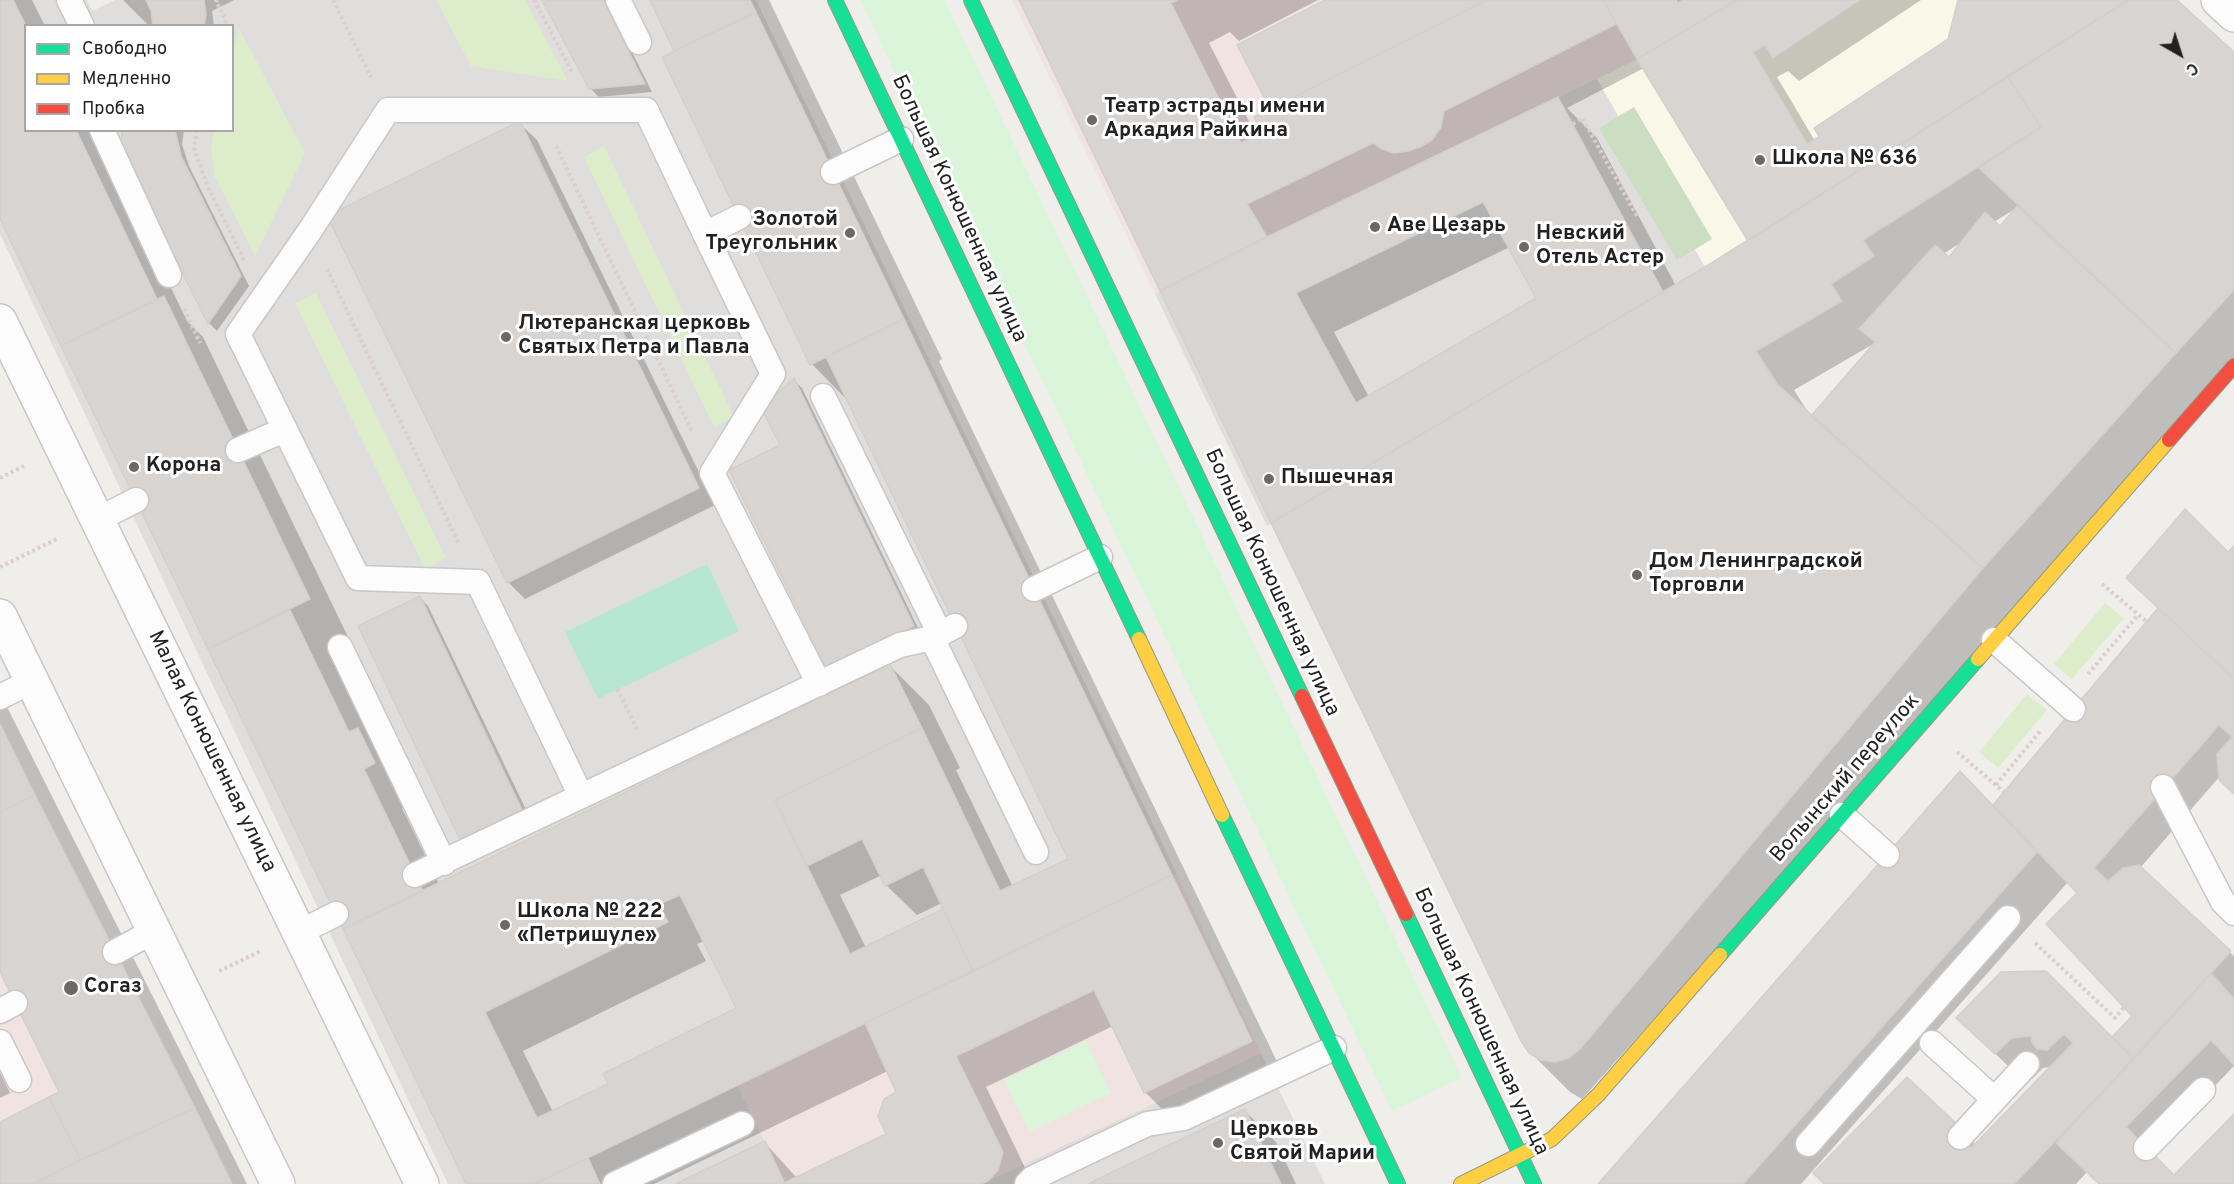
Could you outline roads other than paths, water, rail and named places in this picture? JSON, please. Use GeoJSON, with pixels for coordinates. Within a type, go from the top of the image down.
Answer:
{"type":"FeatureCollection","features":[{"type":"Feature","properties":{"kind":"main road","name":"Большая Конюшенная улица"},"geometry":{"type":"LineString","coordinates":[[835,0],[1398,1184]]}},
{"type":"Feature","properties":{"kind":"main road","name":"Большая Конюшенная улица"},"geometry":{"type":"LineString","coordinates":[[971,0],[1534,1184]]}},
{"type":"Feature","properties":{"kind":"main road","name":"Волынский переулок"},"geometry":{"type":"LineString","coordinates":[[1461,1184],[1552,1139],[1598,1095],[2234,366]]}},
{"type":"Feature","properties":{"kind":"street"},"geometry":{"type":"LineString","coordinates":[[2218,0],[2234,15]]}},
{"type":"Feature","properties":{"kind":"street","name":"Малая Конюшенная улица"},"geometry":{"type":"LineString","coordinates":[[0,321],[422,1184]]}},
{"type":"Feature","properties":{"kind":"street"},"geometry":{"type":"LineString","coordinates":[[0,616],[278,1184]]}},
{"type":"Feature","properties":{"kind":"lane"},"geometry":{"type":"LineString","coordinates":[[69,0],[81,24]]}},
{"type":"Feature","properties":{"kind":"lane"},"geometry":{"type":"LineString","coordinates":[[618,0],[639,42]]}},
{"type":"Feature","properties":{"kind":"lane"},"geometry":{"type":"LineString","coordinates":[[581,796],[478,582],[358,578],[238,334],[262,296],[309,232],[388,110],[646,110],[773,374],[712,473],[819,684]]}},
{"type":"Feature","properties":{"kind":"lane"},"geometry":{"type":"LineString","coordinates":[[103,132],[169,275]]}},
{"type":"Feature","properties":{"kind":"lane"},"geometry":{"type":"LineString","coordinates":[[833,172],[902,139]]}},
{"type":"Feature","properties":{"kind":"lane"},"geometry":{"type":"LineString","coordinates":[[705,234],[739,217]]}},
{"type":"Feature","properties":{"kind":"lane"},"geometry":{"type":"LineString","coordinates":[[823,396],[943,633],[1036,852]]}},
{"type":"Feature","properties":{"kind":"lane"},"geometry":{"type":"LineString","coordinates":[[238,450],[284,430]]}},
{"type":"Feature","properties":{"kind":"lane"},"geometry":{"type":"LineString","coordinates":[[97,520],[136,500]]}},
{"type":"Feature","properties":{"kind":"lane"},"geometry":{"type":"LineString","coordinates":[[1034,589],[1100,557]]}},
{"type":"Feature","properties":{"kind":"lane"},"geometry":{"type":"LineString","coordinates":[[416,875],[900,645],[943,633]]}},
{"type":"Feature","properties":{"kind":"lane"},"geometry":{"type":"LineString","coordinates":[[1994,640],[2073,709]]}},
{"type":"Feature","properties":{"kind":"lane"},"geometry":{"type":"LineString","coordinates":[[340,647],[444,862]]}},
{"type":"Feature","properties":{"kind":"lane"},"geometry":{"type":"LineString","coordinates":[[0,697],[32,681]]}},
{"type":"Feature","properties":{"kind":"lane"},"geometry":{"type":"LineString","coordinates":[[2163,788],[2230,902]]}},
{"type":"Feature","properties":{"kind":"lane"},"geometry":{"type":"LineString","coordinates":[[1842,815],[1887,855]]}},
{"type":"Feature","properties":{"kind":"lane"},"geometry":{"type":"LineString","coordinates":[[300,932],[336,914]]}},
{"type":"Feature","properties":{"kind":"lane"},"geometry":{"type":"LineString","coordinates":[[1808,1144],[1979,934],[2008,918]]}},
{"type":"Feature","properties":{"kind":"lane"},"geometry":{"type":"LineString","coordinates":[[115,952],[154,932]]}},
{"type":"Feature","properties":{"kind":"lane"},"geometry":{"type":"LineString","coordinates":[[0,1042],[19,1080]]}},
{"type":"Feature","properties":{"kind":"lane"},"geometry":{"type":"LineString","coordinates":[[1932,1043],[1994,1100]]}},
{"type":"Feature","properties":{"kind":"lane"},"geometry":{"type":"LineString","coordinates":[[1027,1184],[1033,1178],[1147,1124],[1184,1118],[1334,1048]]}},
{"type":"Feature","properties":{"kind":"lane"},"geometry":{"type":"LineString","coordinates":[[1960,1137],[2027,1064]]}},
{"type":"Feature","properties":{"kind":"lane"},"geometry":{"type":"LineString","coordinates":[[2146,1148],[2203,1090]]}},
{"type":"Feature","properties":{"kind":"lane"},"geometry":{"type":"LineString","coordinates":[[615,1184],[742,1124]]}},
{"type":"Feature","properties":{"kind":"place","name":"Театр эстрады имени Аркадия Райкина"},"geometry":{"type":"Point","coordinates":[1092,120]}},
{"type":"Feature","properties":{"kind":"place","name":"Школа № 636"},"geometry":{"type":"Point","coordinates":[1760,160]}},
{"type":"Feature","properties":{"kind":"place","name":"Аве Цезарь"},"geometry":{"type":"Point","coordinates":[1375,227]}},
{"type":"Feature","properties":{"kind":"place","name":"Золотой Треугольник"},"geometry":{"type":"Point","coordinates":[850,233]}},
{"type":"Feature","properties":{"kind":"place","name":"Невский Отель Астер"},"geometry":{"type":"Point","coordinates":[1524,247]}},
{"type":"Feature","properties":{"kind":"place","name":"Лютеранская церковь Святых Петра и Павла"},"geometry":{"type":"Point","coordinates":[506,337]}},
{"type":"Feature","properties":{"kind":"place","name":"Корона"},"geometry":{"type":"Point","coordinates":[134,467]}},
{"type":"Feature","properties":{"kind":"place","name":"Пышечная"},"geometry":{"type":"Point","coordinates":[1269,479]}},
{"type":"Feature","properties":{"kind":"place","name":"Дом Ленинградской Торговли"},"geometry":{"type":"Point","coordinates":[1637,575]}},
{"type":"Feature","properties":{"kind":"place","name":"Школа № 222 «Петришуле»"},"geometry":{"type":"Point","coordinates":[505,925]}},
{"type":"Feature","properties":{"kind":"place","name":"Согаз"},"geometry":{"type":"Point","coordinates":[71,988]}},
{"type":"Feature","properties":{"kind":"place","name":"Церковь Святой Марии"},"geometry":{"type":"Point","coordinates":[1218,1143]}}]}
